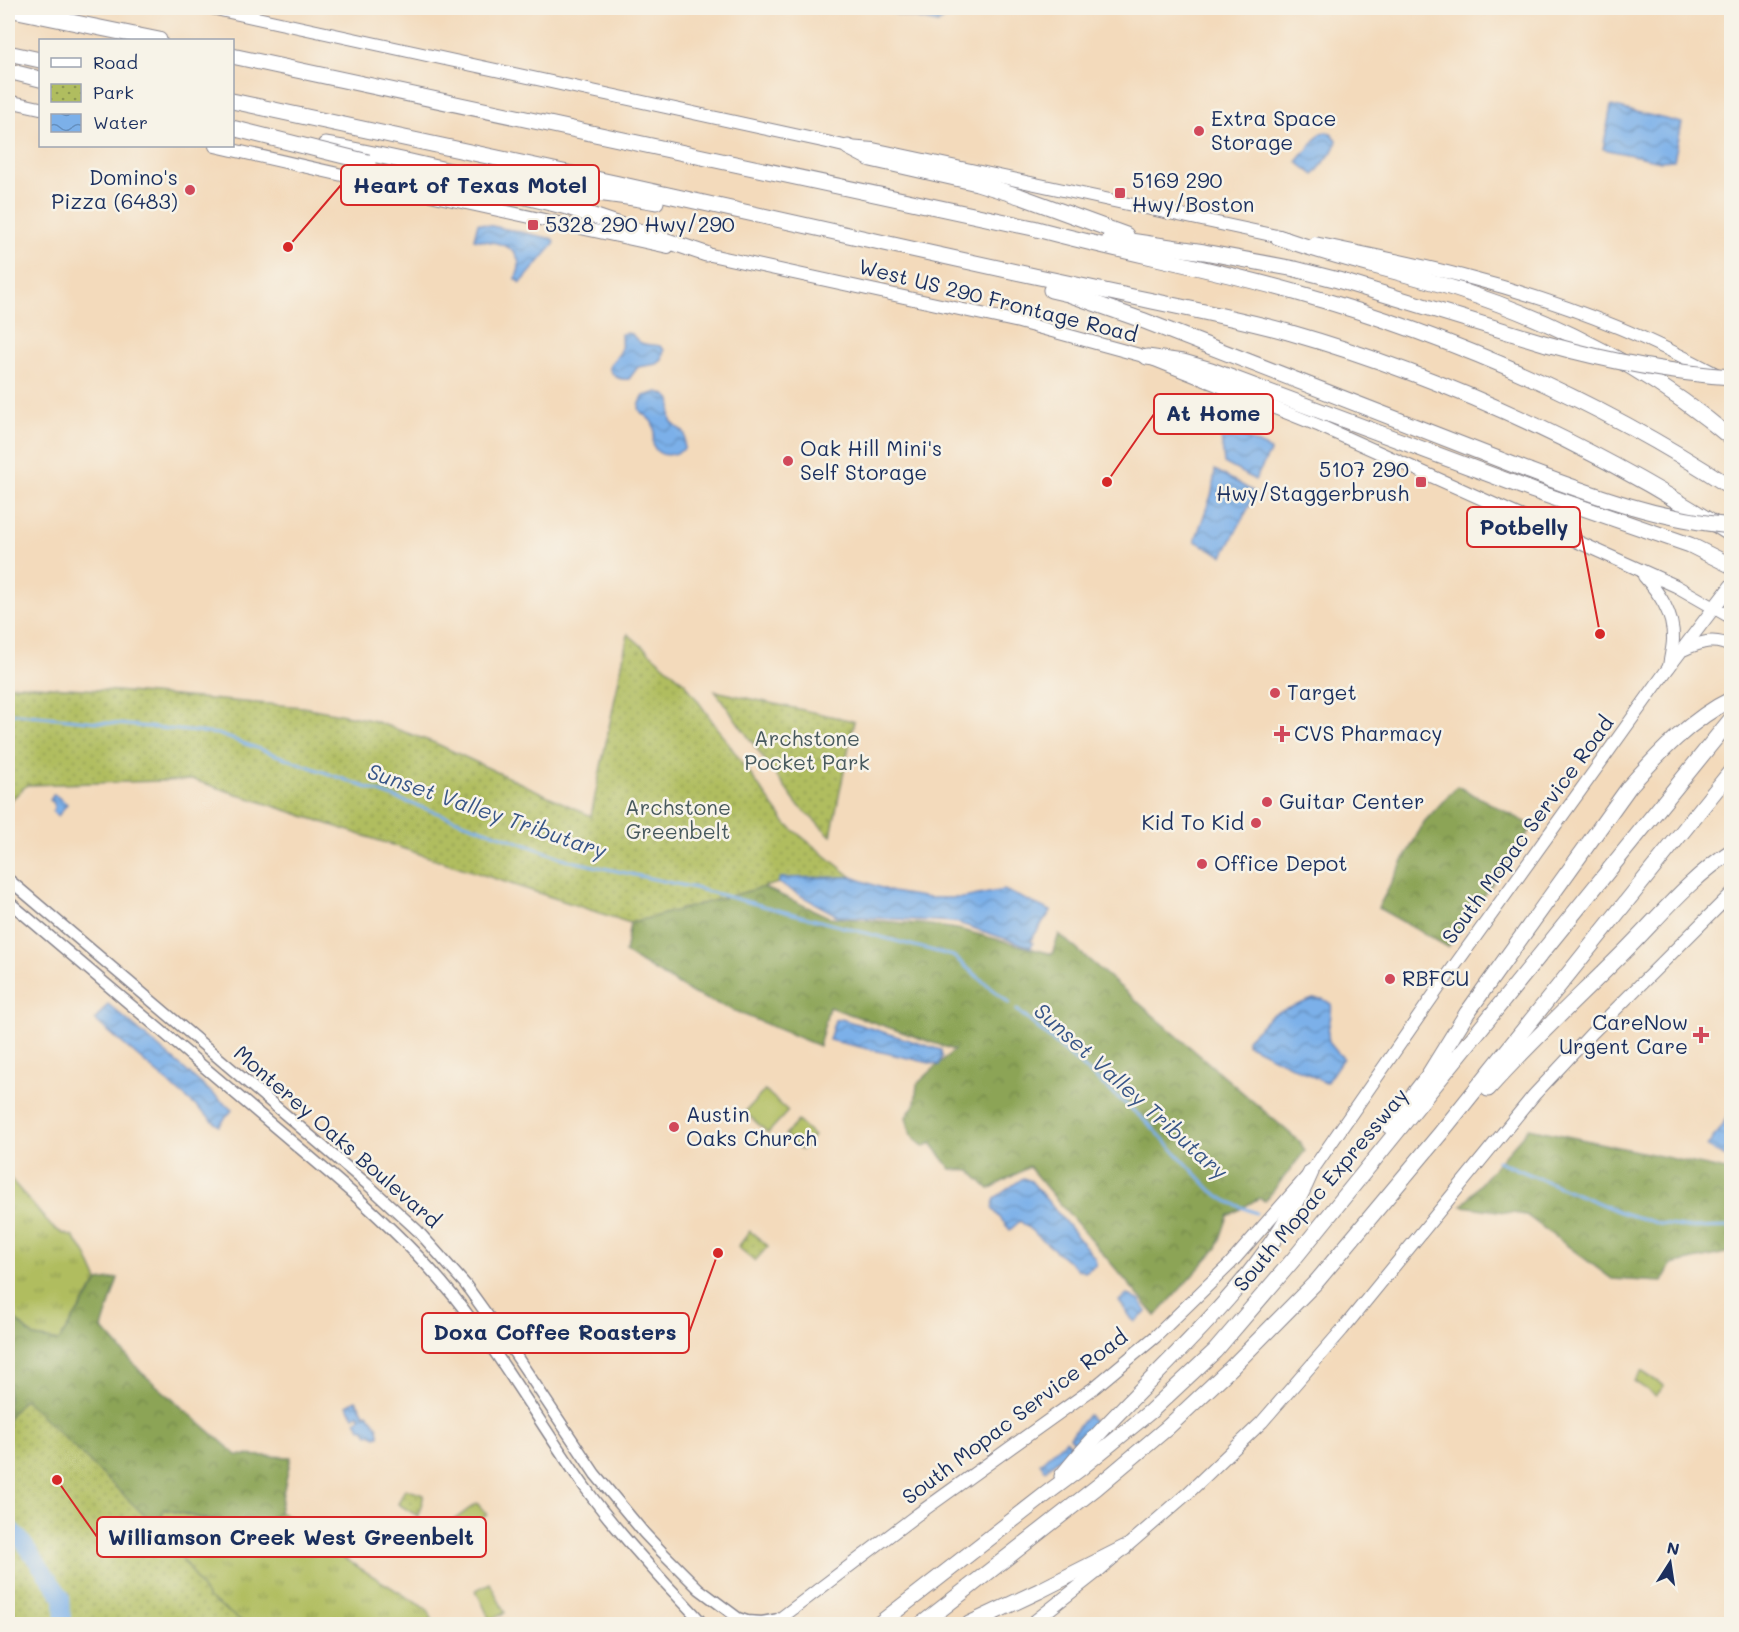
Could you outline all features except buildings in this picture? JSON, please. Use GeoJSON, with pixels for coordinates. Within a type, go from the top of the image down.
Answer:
{"type":"FeatureCollection","features":[{"type":"Feature","properties":{"kind":"highway"},"geometry":{"type":"LineString","coordinates":[[12,10],[154,39]]}},
{"type":"Feature","properties":{"kind":"highway"},"geometry":{"type":"LineString","coordinates":[[11,54],[39,60]]}},
{"type":"Feature","properties":{"kind":"highway"},"geometry":{"type":"LineString","coordinates":[[234,56],[1033,228],[1298,293],[1435,337],[1503,365],[1573,397],[1639,432],[1731,488]]}},
{"type":"Feature","properties":{"kind":"highway"},"geometry":{"type":"LineString","coordinates":[[9,71],[39,79]]}},
{"type":"Feature","properties":{"kind":"highway"},"geometry":{"type":"LineString","coordinates":[[234,101],[1276,329],[1422,376],[1554,434],[1621,468],[1682,503],[1731,535]]}},
{"type":"Feature","properties":{"kind":"highway"},"geometry":{"type":"LineString","coordinates":[[234,128],[368,162],[567,207],[706,254]]}},
{"type":"Feature","properties":{"kind":"highway"},"geometry":{"type":"LineString","coordinates":[[234,136],[306,142],[373,153],[503,182],[639,199],[952,266],[1068,294],[1142,320],[1529,471],[1638,509],[1731,526]]}},
{"type":"Feature","properties":{"kind":"highway"},"geometry":{"type":"LineString","coordinates":[[848,147],[871,159],[985,185],[1092,224],[1163,246]]}},
{"type":"Feature","properties":{"kind":"highway"},"geometry":{"type":"LineString","coordinates":[[1033,228],[1259,262],[1338,280],[1605,360],[1668,371],[1731,378]]}},
{"type":"Feature","properties":{"kind":"highway"},"geometry":{"type":"LineString","coordinates":[[1278,237],[1308,248],[1363,261],[1460,290],[1558,328],[1655,381],[1731,439]]}},
{"type":"Feature","properties":{"kind":"highway"},"geometry":{"type":"LineString","coordinates":[[1050,280],[1068,294]]}},
{"type":"Feature","properties":{"kind":"highway"},"geometry":{"type":"LineString","coordinates":[[1147,357],[1183,362],[1211,370],[1534,491],[1690,545],[1731,566]]}},
{"type":"Feature","properties":{"kind":"highway"},"geometry":{"type":"LineString","coordinates":[[1357,1181],[1388,1127],[1428,1076],[1467,1013],[1629,787],[1657,755],[1691,726],[1731,699]]}},
{"type":"Feature","properties":{"kind":"highway","name":"South Mopac Expressway"},"geometry":{"type":"LineString","coordinates":[[879,1624],[1081,1468],[1151,1411],[1215,1351],[1293,1260],[1731,718]]}},
{"type":"Feature","properties":{"kind":"highway"},"geometry":{"type":"LineString","coordinates":[[922,1624],[1097,1487],[1167,1428],[1232,1367],[1317,1281],[1440,1134],[1731,770]]}},
{"type":"Feature","properties":{"kind":"highway"},"geometry":{"type":"LineString","coordinates":[[1440,1134],[1467,1113],[1522,1053],[1695,879],[1731,851]]}},
{"type":"Feature","properties":{"kind":"highway"},"geometry":{"type":"LineString","coordinates":[[1050,1491],[1084,1448],[1227,1301],[1250,1274],[1273,1243],[1300,1198],[1311,1172]]}},
{"type":"Feature","properties":{"kind":"highway"},"geometry":{"type":"LineString","coordinates":[[969,1624],[1039,1592],[1124,1548]]}},
{"type":"Feature","properties":{"kind":"main road"},"geometry":{"type":"LineString","coordinates":[[211,8],[848,147],[873,149],[1450,273],[1530,295],[1586,314],[1701,366],[1731,383]]}},
{"type":"Feature","properties":{"kind":"main road"},"geometry":{"type":"LineString","coordinates":[[9,101],[39,108]]}},
{"type":"Feature","properties":{"kind":"main road","name":"West US 290 Frontage Road"},"geometry":{"type":"LineString","coordinates":[[219,147],[439,197],[1019,322],[1147,357],[1320,426],[1676,586],[1731,618]]}},
{"type":"Feature","properties":{"kind":"main road"},"geometry":{"type":"LineString","coordinates":[[1641,572],[1657,591],[1670,618],[1673,638],[1669,667]]}},
{"type":"Feature","properties":{"kind":"main road","name":"South Mopac Service Road"},"geometry":{"type":"LineString","coordinates":[[776,1622],[926,1508],[1055,1417],[1111,1374],[1155,1337],[1230,1264],[1311,1172],[1440,986],[1669,667],[1728,589]]}},
{"type":"Feature","properties":{"kind":"main road"},"geometry":{"type":"LineString","coordinates":[[1683,650],[1716,640],[1731,647]]}},
{"type":"Feature","properties":{"kind":"main road"},"geometry":{"type":"LineString","coordinates":[[1031,1624],[1188,1493],[1262,1422],[1342,1330],[1534,1095],[1731,892]]}},
{"type":"Feature","properties":{"kind":"street","name":"Monterey Oaks Boulevard"},"geometry":{"type":"LineString","coordinates":[[8,879],[368,1184],[418,1231],[485,1310],[595,1474],[644,1533],[699,1589],[738,1618],[747,1621],[776,1622]]}},
{"type":"Feature","properties":{"kind":"street","name":"Monterey Oaks Boulevard"},"geometry":{"type":"LineString","coordinates":[[8,901],[372,1210],[414,1251],[470,1318],[606,1515],[703,1624]]}},
{"type":"Feature","properties":{"kind":"green space","name":"Archstone Greenbelt"},"geometry":{"type":"Polygon","coordinates":[[[628,634],[685,683],[786,824],[852,877],[780,878],[778,883],[630,923],[194,780],[27,785],[8,803],[8,686],[19,685],[303,707],[371,720],[435,743],[591,816],[628,634]]]}},
{"type":"Feature","properties":{"kind":"green space","name":"Archstone Pocket Park"},"geometry":{"type":"Polygon","coordinates":[[[715,691],[854,721],[831,836],[796,803],[715,691]]]}},
{"type":"Feature","properties":{"kind":"green space"},"geometry":{"type":"Polygon","coordinates":[[[1457,786],[1533,826],[1448,947],[1378,908],[1424,822],[1457,786]]]}},
{"type":"Feature","properties":{"kind":"green space"},"geometry":{"type":"Polygon","coordinates":[[[763,887],[829,917],[930,925],[962,930],[1052,954],[1059,934],[1300,1142],[1305,1151],[1265,1201],[1259,1198],[1228,1216],[1217,1248],[1156,1316],[1029,1167],[989,1189],[970,1171],[951,1169],[931,1143],[924,1147],[911,1135],[906,1117],[915,1104],[917,1084],[954,1050],[829,1007],[819,1046],[694,994],[625,953],[630,923],[763,887]]]}},
{"type":"Feature","properties":{"kind":"green space"},"geometry":{"type":"Polygon","coordinates":[[[765,1090],[788,1111],[768,1133],[745,1112],[765,1090]]]}},
{"type":"Feature","properties":{"kind":"green space"},"geometry":{"type":"Polygon","coordinates":[[[798,1121],[814,1136],[801,1150],[785,1135],[798,1121]]]}},
{"type":"Feature","properties":{"kind":"green space"},"geometry":{"type":"Polygon","coordinates":[[[1529,1128],[1731,1171],[1731,1252],[1671,1265],[1662,1282],[1612,1279],[1526,1215],[1462,1206],[1529,1128]]]}},
{"type":"Feature","properties":{"kind":"green space"},"geometry":{"type":"Polygon","coordinates":[[[8,1176],[52,1227],[73,1237],[85,1252],[98,1281],[59,1341],[34,1337],[8,1313],[8,1176]]]}},
{"type":"Feature","properties":{"kind":"green space"},"geometry":{"type":"Polygon","coordinates":[[[750,1231],[768,1246],[755,1261],[738,1247],[750,1231]]]}},
{"type":"Feature","properties":{"kind":"green space"},"geometry":{"type":"Polygon","coordinates":[[[118,1278],[102,1328],[141,1372],[237,1455],[291,1457],[279,1512],[270,1519],[225,1524],[164,1509],[158,1531],[8,1467],[8,1313],[34,1337],[59,1341],[98,1281],[118,1278]]]}},
{"type":"Feature","properties":{"kind":"green space"},"geometry":{"type":"Polygon","coordinates":[[[1641,1371],[1664,1386],[1656,1396],[1634,1381],[1641,1371]]]}},
{"type":"Feature","properties":{"kind":"green space"},"geometry":{"type":"Polygon","coordinates":[[[24,1399],[171,1541],[208,1598],[246,1624],[8,1624],[8,1418],[24,1399]]]}},
{"type":"Feature","properties":{"kind":"green space"},"geometry":{"type":"Polygon","coordinates":[[[405,1489],[424,1495],[418,1516],[398,1504],[405,1489]]]}},
{"type":"Feature","properties":{"kind":"green space"},"geometry":{"type":"Polygon","coordinates":[[[477,1503],[487,1515],[461,1535],[451,1522],[477,1503]]]}},
{"type":"Feature","properties":{"kind":"green space"},"geometry":{"type":"Polygon","coordinates":[[[163,1509],[225,1524],[270,1519],[279,1512],[301,1521],[314,1540],[428,1610],[434,1624],[223,1624],[158,1531],[163,1509]]]}},
{"type":"Feature","properties":{"kind":"green space"},"geometry":{"type":"Polygon","coordinates":[[[490,1583],[505,1613],[490,1620],[476,1590],[490,1583]]]}},
{"type":"Feature","properties":{"kind":"water"},"geometry":{"type":"Polygon","coordinates":[[[888,8],[949,8],[946,17],[938,23],[893,13],[888,8]]]}},
{"type":"Feature","properties":{"kind":"water"},"geometry":{"type":"Polygon","coordinates":[[[1611,106],[1682,123],[1674,160],[1660,161],[1603,149],[1611,106]]]}},
{"type":"Feature","properties":{"kind":"water"},"geometry":{"type":"Polygon","coordinates":[[[1321,133],[1331,133],[1337,140],[1335,148],[1314,175],[1297,162],[1321,133]]]}},
{"type":"Feature","properties":{"kind":"water"},"geometry":{"type":"Polygon","coordinates":[[[478,223],[553,239],[555,243],[521,283],[515,278],[519,267],[515,253],[506,246],[474,239],[478,223]]]}},
{"type":"Feature","properties":{"kind":"water"},"geometry":{"type":"Polygon","coordinates":[[[621,334],[632,334],[644,344],[660,346],[664,350],[662,360],[657,364],[638,367],[629,379],[617,377],[609,368],[621,350],[621,334]]]}},
{"type":"Feature","properties":{"kind":"water"},"geometry":{"type":"Polygon","coordinates":[[[658,392],[671,400],[671,420],[685,434],[684,449],[677,453],[664,454],[657,451],[653,444],[652,422],[639,408],[644,396],[658,392]]]}},
{"type":"Feature","properties":{"kind":"water"},"geometry":{"type":"Polygon","coordinates":[[[1220,426],[1271,450],[1255,480],[1224,463],[1220,426]]]}},
{"type":"Feature","properties":{"kind":"water"},"geometry":{"type":"Polygon","coordinates":[[[1215,470],[1256,493],[1223,556],[1195,541],[1212,493],[1215,470]]]}},
{"type":"Feature","properties":{"kind":"water"},"geometry":{"type":"Polygon","coordinates":[[[54,794],[67,804],[58,816],[52,811],[54,803],[50,800],[54,794]]]}},
{"type":"Feature","properties":{"kind":"water"},"geometry":{"type":"Polygon","coordinates":[[[852,877],[892,892],[929,898],[963,898],[1004,890],[1051,911],[1030,941],[1033,943],[1031,947],[955,922],[838,916],[778,883],[780,878],[852,877]]]}},
{"type":"Feature","properties":{"kind":"water"},"geometry":{"type":"Polygon","coordinates":[[[1313,999],[1323,999],[1331,1004],[1328,1038],[1343,1058],[1326,1083],[1247,1044],[1247,1039],[1273,1014],[1313,999]]]}},
{"type":"Feature","properties":{"kind":"water"},"geometry":{"type":"Polygon","coordinates":[[[108,1004],[232,1110],[219,1126],[95,1020],[108,1004]]]}},
{"type":"Feature","properties":{"kind":"water"},"geometry":{"type":"Polygon","coordinates":[[[841,1019],[941,1050],[939,1065],[829,1040],[835,1020],[841,1019]]]}},
{"type":"Feature","properties":{"kind":"water"},"geometry":{"type":"Polygon","coordinates":[[[1731,1112],[1731,1160],[1707,1147],[1731,1112]]]}},
{"type":"Feature","properties":{"kind":"water"},"geometry":{"type":"Polygon","coordinates":[[[1023,1178],[1031,1181],[1095,1258],[1096,1265],[1085,1272],[1079,1270],[1020,1221],[1010,1230],[992,1208],[995,1198],[1023,1178]]]}},
{"type":"Feature","properties":{"kind":"water"},"geometry":{"type":"Polygon","coordinates":[[[1127,1294],[1140,1301],[1147,1312],[1134,1322],[1119,1301],[1127,1294]]]}},
{"type":"Feature","properties":{"kind":"water"},"geometry":{"type":"Polygon","coordinates":[[[356,1400],[365,1415],[368,1413],[375,1422],[379,1436],[368,1435],[356,1421],[361,1417],[359,1414],[354,1416],[347,1405],[356,1400]]]}},
{"type":"Feature","properties":{"kind":"water"},"geometry":{"type":"Polygon","coordinates":[[[1088,1415],[1096,1424],[1076,1444],[1070,1437],[1088,1415]]]}},
{"type":"Feature","properties":{"kind":"water"},"geometry":{"type":"Polygon","coordinates":[[[1066,1440],[1073,1447],[1045,1470],[1040,1463],[1066,1440]]]}},
{"type":"Feature","properties":{"kind":"waterway","name":"Sunset Valley Tributary"},"geometry":{"type":"LineString","coordinates":[[8,713],[218,734],[571,861],[695,888],[953,956],[1009,1003]]}},
{"type":"Feature","properties":{"kind":"waterway","name":"Sunset Valley Tributary"},"geometry":{"type":"LineString","coordinates":[[1017,1010],[1150,1125],[1212,1191],[1227,1201],[1256,1213]]}},
{"type":"Feature","properties":{"kind":"waterway","name":"Sunset Valley Tributary"},"geometry":{"type":"LineString","coordinates":[[1498,1161],[1620,1212],[1660,1224],[1692,1228],[1732,1227]]}},
{"type":"Feature","properties":{"kind":"waterway"},"geometry":{"type":"LineString","coordinates":[[8,1526],[20,1538],[62,1597],[63,1624]]}},
{"type":"Feature","properties":{"kind":"place","name":"Extra Space Storage"},"geometry":{"type":"Point","coordinates":[1199,131]}},
{"type":"Feature","properties":{"kind":"place","name":"Domino's Pizza (6483)"},"geometry":{"type":"Point","coordinates":[190,190]}},
{"type":"Feature","properties":{"kind":"place","name":"5169 290 Hwy/Boston"},"geometry":{"type":"Point","coordinates":[1120,193]}},
{"type":"Feature","properties":{"kind":"place","name":"5328 290 Hwy/290"},"geometry":{"type":"Point","coordinates":[533,225]}},
{"type":"Feature","properties":{"kind":"place","name":"Heart of Texas Motel"},"geometry":{"type":"Point","coordinates":[288,247]}},
{"type":"Feature","properties":{"kind":"place","name":"Oak Hill Mini's Self Storage"},"geometry":{"type":"Point","coordinates":[788,461]}},
{"type":"Feature","properties":{"kind":"place","name":"At Home"},"geometry":{"type":"Point","coordinates":[1107,482]}},
{"type":"Feature","properties":{"kind":"place","name":"5107 290 Hwy/Staggerbrush"},"geometry":{"type":"Point","coordinates":[1421,482]}},
{"type":"Feature","properties":{"kind":"place","name":"Potbelly"},"geometry":{"type":"Point","coordinates":[1600,634]}},
{"type":"Feature","properties":{"kind":"place","name":"Target"},"geometry":{"type":"Point","coordinates":[1275,693]}},
{"type":"Feature","properties":{"kind":"place","name":"CVS Pharmacy"},"geometry":{"type":"Point","coordinates":[1282,734]}},
{"type":"Feature","properties":{"kind":"place","name":"Guitar Center"},"geometry":{"type":"Point","coordinates":[1267,802]}},
{"type":"Feature","properties":{"kind":"place","name":"Kid To Kid"},"geometry":{"type":"Point","coordinates":[1256,823]}},
{"type":"Feature","properties":{"kind":"place","name":"Office Depot"},"geometry":{"type":"Point","coordinates":[1202,864]}},
{"type":"Feature","properties":{"kind":"place","name":"RBFCU"},"geometry":{"type":"Point","coordinates":[1390,979]}},
{"type":"Feature","properties":{"kind":"place","name":"CareNow Urgent Care"},"geometry":{"type":"Point","coordinates":[1701,1035]}},
{"type":"Feature","properties":{"kind":"place","name":"Austin Oaks Church"},"geometry":{"type":"Point","coordinates":[674,1127]}},
{"type":"Feature","properties":{"kind":"place","name":"Doxa Coffee Roasters"},"geometry":{"type":"Point","coordinates":[718,1253]}},
{"type":"Feature","properties":{"kind":"place","name":"Williamson Creek West Greenbelt"},"geometry":{"type":"Point","coordinates":[57,1480]}}]}
